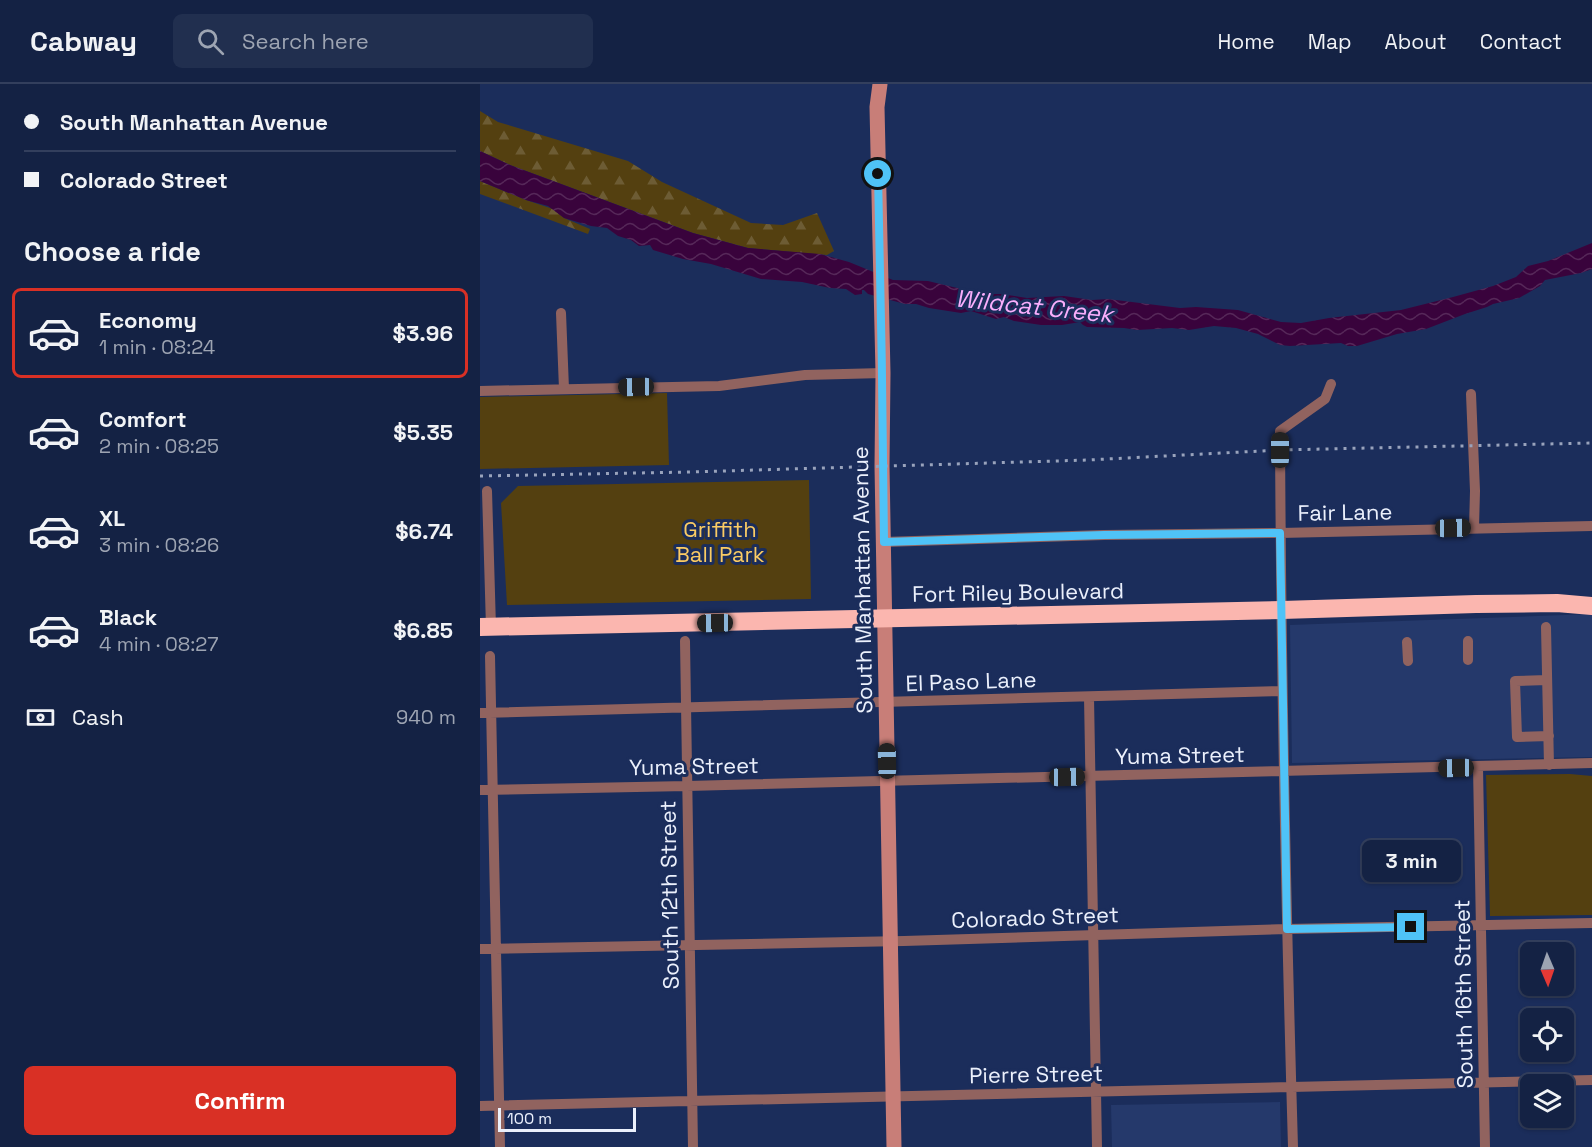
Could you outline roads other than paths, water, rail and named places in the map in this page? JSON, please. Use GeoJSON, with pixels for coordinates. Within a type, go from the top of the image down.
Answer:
{"type":"FeatureCollection","features":[{"type":"Feature","properties":{"kind":"highway","name":"Fort Riley Boulevard"},"geometry":{"type":"LineString","coordinates":[[1557,603],[1592,597]]}},
{"type":"Feature","properties":{"kind":"highway","name":"Fort Riley Boulevard"},"geometry":{"type":"LineString","coordinates":[[485,627],[1282,610],[1476,603],[1557,603],[1592,606]]}},
{"type":"Feature","properties":{"kind":"street","name":"South Manhattan Avenue"},"geometry":{"type":"LineString","coordinates":[[880,84],[877,107],[894,1147]]}},
{"type":"Feature","properties":{"kind":"street"},"geometry":{"type":"LineString","coordinates":[[561,313],[564,389]]}},
{"type":"Feature","properties":{"kind":"street"},"geometry":{"type":"LineString","coordinates":[[480,391],[719,386],[805,375],[883,373]]}},
{"type":"Feature","properties":{"kind":"street"},"geometry":{"type":"LineString","coordinates":[[1293,1147],[1282,692],[1280,431],[1325,399],[1331,384]]}},
{"type":"Feature","properties":{"kind":"street"},"geometry":{"type":"LineString","coordinates":[[1471,394],[1475,491],[1474,528]]}},
{"type":"Feature","properties":{"kind":"street"},"geometry":{"type":"LineString","coordinates":[[485,627],[487,491]]}},
{"type":"Feature","properties":{"kind":"street","name":"Fair Lane"},"geometry":{"type":"LineString","coordinates":[[884,542],[1104,535],[1592,526]]}},
{"type":"Feature","properties":{"kind":"street"},"geometry":{"type":"LineString","coordinates":[[1546,627],[1550,765]]}},
{"type":"Feature","properties":{"kind":"street","name":"South 12th Street"},"geometry":{"type":"LineString","coordinates":[[685,641],[693,1147]]}},
{"type":"Feature","properties":{"kind":"street"},"geometry":{"type":"LineString","coordinates":[[1468,641],[1468,660]]}},
{"type":"Feature","properties":{"kind":"street"},"geometry":{"type":"LineString","coordinates":[[1407,642],[1408,661]]}},
{"type":"Feature","properties":{"kind":"street"},"geometry":{"type":"LineString","coordinates":[[490,656],[486,713],[492,789],[500,1147]]}},
{"type":"Feature","properties":{"kind":"street"},"geometry":{"type":"LineString","coordinates":[[1547,680],[1515,681],[1517,737],[1549,736]]}},
{"type":"Feature","properties":{"kind":"street","name":"El Paso Lane"},"geometry":{"type":"LineString","coordinates":[[486,713],[1282,692]]}},
{"type":"Feature","properties":{"kind":"street"},"geometry":{"type":"LineString","coordinates":[[1089,697],[1097,1147]]}},
{"type":"Feature","properties":{"kind":"street","name":"Yuma Street"},"geometry":{"type":"LineString","coordinates":[[480,790],[1592,764]]}},
{"type":"Feature","properties":{"kind":"street","name":"South 16th Street"},"geometry":{"type":"LineString","coordinates":[[1478,767],[1485,1147]]}},
{"type":"Feature","properties":{"kind":"street","name":"Colorado Street"},"geometry":{"type":"LineString","coordinates":[[480,949],[1592,923]]}},
{"type":"Feature","properties":{"kind":"street","name":"Pierre Street"},"geometry":{"type":"LineString","coordinates":[[480,1106],[1592,1080]]}},
{"type":"Feature","properties":{"kind":"water","name":"Wildcat Creek"},"geometry":{"type":"Polygon","coordinates":[[[480,151],[510,165],[693,233],[748,248],[820,254],[849,262],[893,280],[928,281],[982,294],[1027,298],[1064,296],[1180,308],[1238,310],[1281,322],[1301,323],[1401,310],[1453,297],[1493,286],[1516,277],[1528,266],[1548,261],[1592,243],[1592,269],[1545,280],[1540,286],[1519,298],[1493,304],[1426,329],[1397,334],[1357,346],[1341,343],[1280,345],[1258,334],[1236,328],[1214,326],[1189,330],[1172,328],[1137,330],[1087,327],[1080,322],[1041,325],[1004,317],[996,319],[971,311],[961,313],[905,304],[868,294],[864,290],[862,294],[855,295],[846,289],[802,282],[761,279],[653,250],[650,245],[639,246],[607,228],[564,218],[548,206],[526,200],[480,181],[480,151]]]}},
{"type":"Feature","properties":{"kind":"railway"},"geometry":{"type":"LineString","coordinates":[[480,476],[1088,460],[1280,450],[1592,443]]}},
{"type":"Feature","properties":{"kind":"park label","name":"Griffith Ball Park"},"geometry":{"type":"Point","coordinates":[720,542]}}]}
